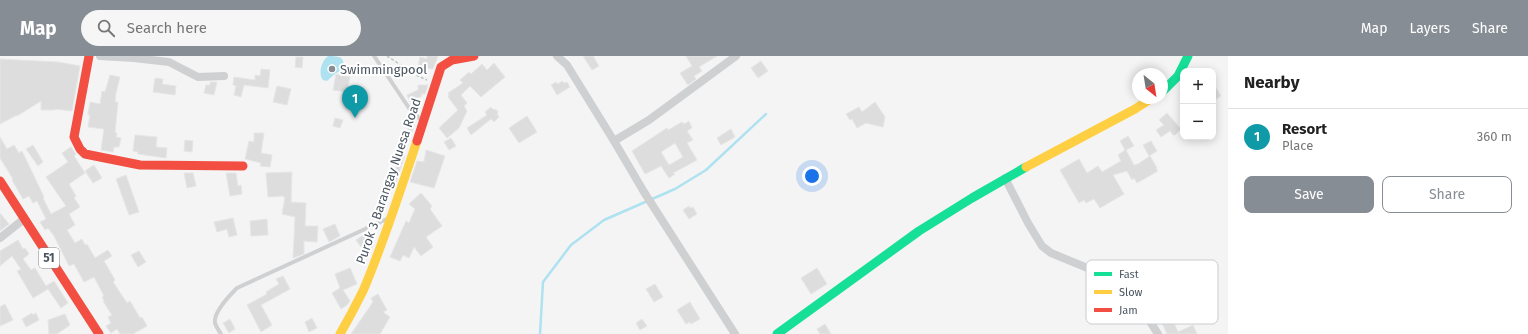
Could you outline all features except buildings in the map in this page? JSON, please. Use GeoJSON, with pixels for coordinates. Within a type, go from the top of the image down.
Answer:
{"type":"FeatureCollection","features":[{"type":"Feature","properties":{"kind":"main road"},"geometry":{"type":"LineString","coordinates":[[89,56],[74,137],[80,149],[85,154],[140,165],[243,166]]}},
{"type":"Feature","properties":{"kind":"main road","name":"Purok 3 Barangay Nuesa Road"},"geometry":{"type":"LineString","coordinates":[[340,334],[362,292],[391,217],[444,60],[451,61],[474,56]]}},
{"type":"Feature","properties":{"kind":"main road"},"geometry":{"type":"LineString","coordinates":[[1168,88],[1176,78],[1188,56]]}},
{"type":"Feature","properties":{"kind":"main road"},"geometry":{"type":"LineString","coordinates":[[777,334],[918,232],[1005,178],[1143,104]]}},
{"type":"Feature","properties":{"kind":"main road","name":"51"},"geometry":{"type":"LineString","coordinates":[[0,182],[99,334]]}},
{"type":"Feature","properties":{"kind":"street"},"geometry":{"type":"LineString","coordinates":[[100,56],[169,62],[198,77],[224,76]]}},
{"type":"Feature","properties":{"kind":"street"},"geometry":{"type":"LineString","coordinates":[[557,56],[567,65],[644,192],[735,334]]}},
{"type":"Feature","properties":{"kind":"street"},"geometry":{"type":"LineString","coordinates":[[614,141],[649,120],[736,56]]}},
{"type":"Feature","properties":{"kind":"street"},"geometry":{"type":"LineString","coordinates":[[1005,178],[1028,223],[1042,246],[1051,253],[1086,268]]}},
{"type":"Feature","properties":{"kind":"street"},"geometry":{"type":"LineString","coordinates":[[0,238],[24,219]]}},
{"type":"Feature","properties":{"kind":"street"},"geometry":{"type":"LineString","coordinates":[[1152,324],[1158,334]]}},
{"type":"Feature","properties":{"kind":"lane"},"geometry":{"type":"LineString","coordinates":[[374,56],[409,108],[423,122]]}},
{"type":"Feature","properties":{"kind":"lane"},"geometry":{"type":"LineString","coordinates":[[221,334],[215,322],[215,317],[228,296],[237,288],[391,217]]}},
{"type":"Feature","properties":{"kind":"path"},"geometry":{"type":"LineString","coordinates":[[387,56],[418,76],[436,83]]}},
{"type":"Feature","properties":{"kind":"water","name":"Swimmingpool"},"geometry":{"type":"Polygon","coordinates":[[[328,56],[336,56],[341,58],[344,66],[343,71],[336,73],[327,81],[323,80],[321,77],[321,71],[322,64],[328,56]]]}},
{"type":"Feature","properties":{"kind":"waterway"},"geometry":{"type":"LineString","coordinates":[[540,334],[543,282],[571,245],[604,220],[675,189],[706,170],[766,114]]}},
{"type":"Feature","properties":{"kind":"traffic: fast"},"geometry":{"type":"LineString","coordinates":[[1168,86],[1178,76],[1188,56]]}},
{"type":"Feature","properties":{"kind":"traffic: fast"},"geometry":{"type":"LineString","coordinates":[[777,334],[919,231],[1026,167]]}},
{"type":"Feature","properties":{"kind":"traffic: slow"},"geometry":{"type":"LineString","coordinates":[[1026,167],[1143,104]]}},
{"type":"Feature","properties":{"kind":"traffic: slow"},"geometry":{"type":"LineString","coordinates":[[340,334],[371,273],[417,141]]}},
{"type":"Feature","properties":{"kind":"traffic: jam"},"geometry":{"type":"LineString","coordinates":[[89,56],[74,137],[80,149],[85,154],[140,165],[243,166]]}},
{"type":"Feature","properties":{"kind":"traffic: jam"},"geometry":{"type":"LineString","coordinates":[[417,141],[441,67],[452,60],[474,56]]}},
{"type":"Feature","properties":{"kind":"traffic: jam"},"geometry":{"type":"LineString","coordinates":[[0,181],[99,334]]}},
{"type":"Feature","properties":{"kind":"place","name":"Swimmingpool"},"geometry":{"type":"Point","coordinates":[332,69]}},
{"type":"Feature","properties":{"kind":"place","name":"Resort"},"geometry":{"type":"Point","coordinates":[355,118]}}]}
